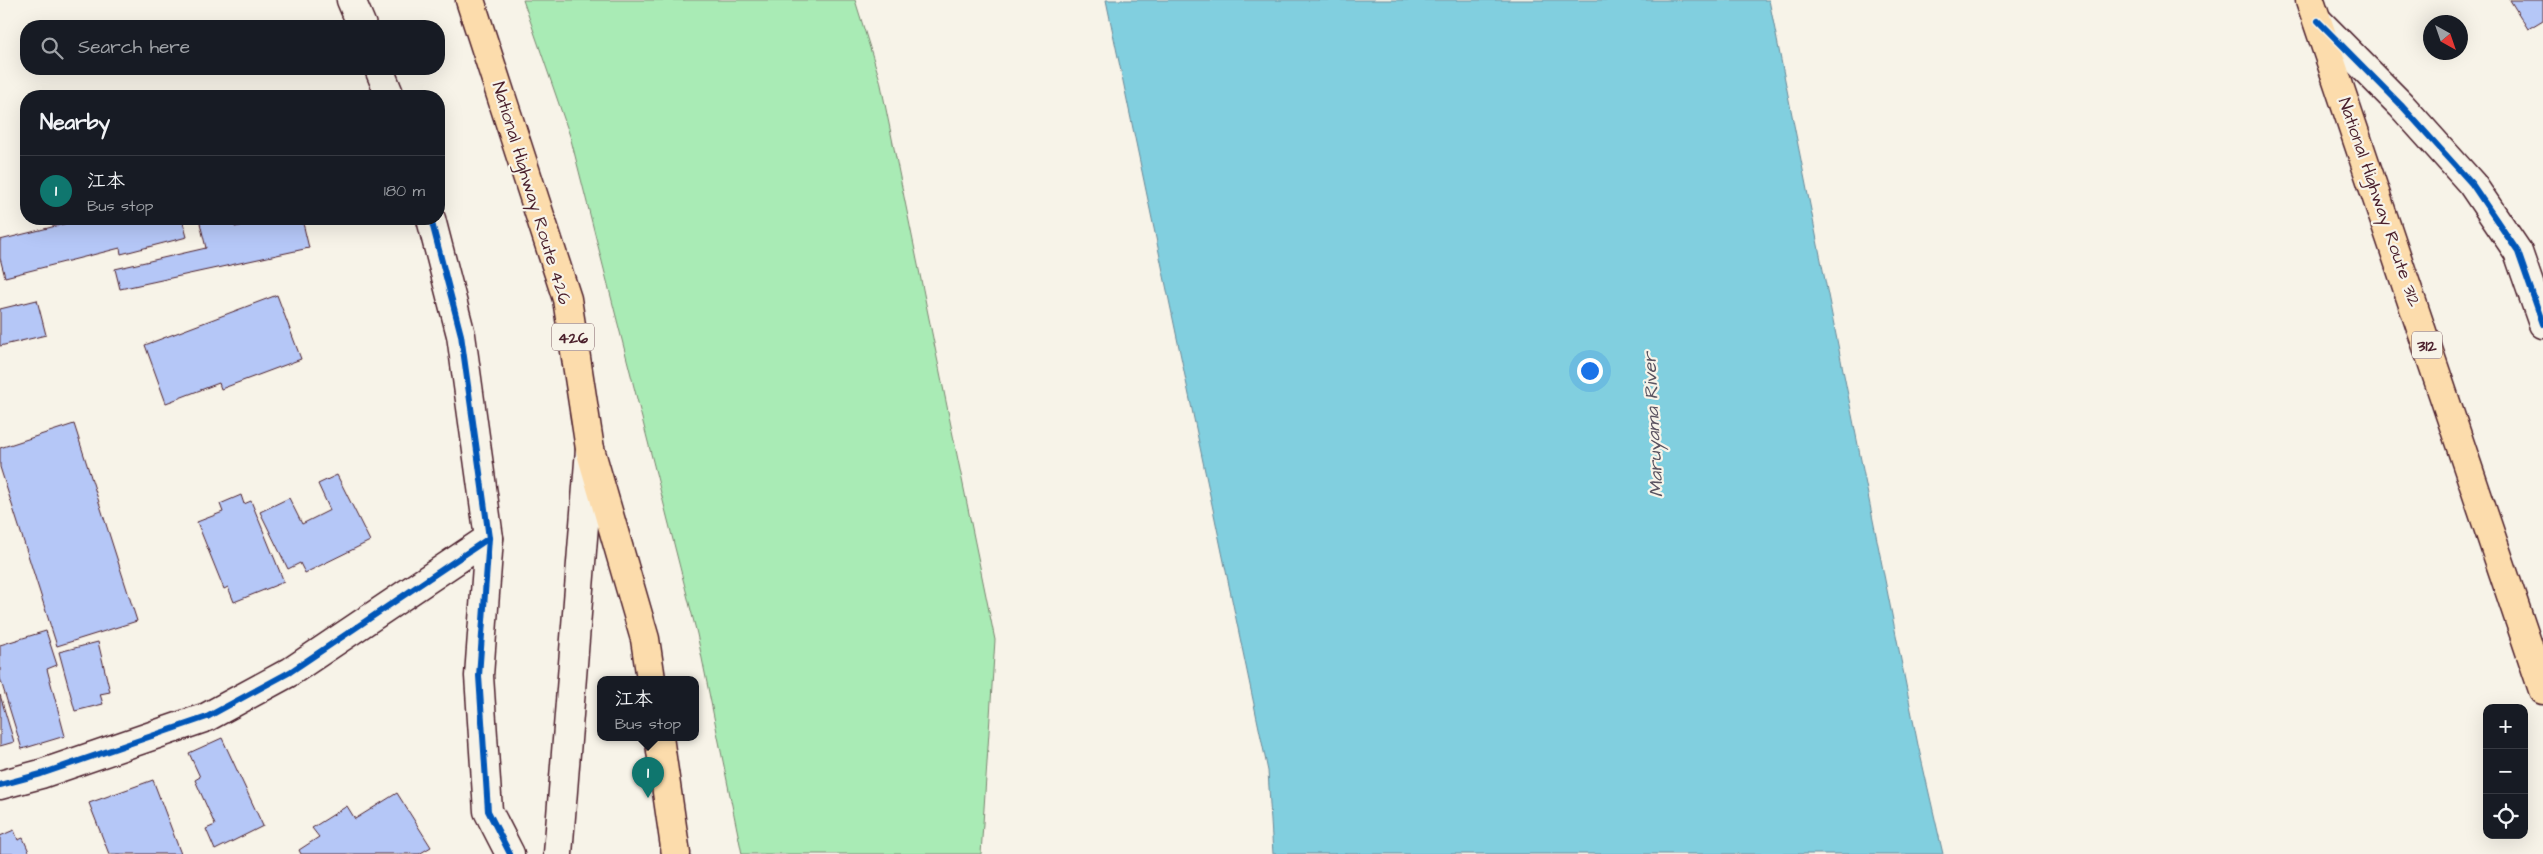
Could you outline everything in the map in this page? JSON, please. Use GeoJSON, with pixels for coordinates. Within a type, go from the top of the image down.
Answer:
{"type":"FeatureCollection","features":[{"type":"Feature","properties":{"kind":"highway","name":"National Highway Route 426"},"geometry":{"type":"LineString","coordinates":[[470,0],[567,299],[590,449],[645,639],[651,676]]}},
{"type":"Feature","properties":{"kind":"highway","name":"National Highway Route 312"},"geometry":{"type":"LineString","coordinates":[[2314,11],[2543,690]]}},
{"type":"Feature","properties":{"kind":"highway"},"geometry":{"type":"LineString","coordinates":[[660,741],[676,854]]}},
{"type":"Feature","properties":{"kind":"street"},"geometry":{"type":"LineString","coordinates":[[351,0],[359,20]]}},
{"type":"Feature","properties":{"kind":"street"},"geometry":{"type":"LineString","coordinates":[[2314,11],[2472,184],[2518,252],[2543,324]]}},
{"type":"Feature","properties":{"kind":"street"},"geometry":{"type":"LineString","coordinates":[[381,75],[388,90]]}},
{"type":"Feature","properties":{"kind":"street"},"geometry":{"type":"LineString","coordinates":[[433,225],[461,335],[489,538],[479,676],[488,811],[510,854]]}},
{"type":"Feature","properties":{"kind":"street"},"geometry":{"type":"LineString","coordinates":[[558,854],[590,449]]}},
{"type":"Feature","properties":{"kind":"street"},"geometry":{"type":"LineString","coordinates":[[0,785],[41,774],[207,718],[290,672],[489,538]]}},
{"type":"Feature","properties":{"kind":"green space"},"geometry":{"type":"Polygon","coordinates":[[[523,0],[855,0],[880,80],[995,640],[981,854],[742,854],[697,634],[570,136],[523,0]]]}},
{"type":"Feature","properties":{"kind":"water","name":"Maruyama River"},"geometry":{"type":"Polygon","coordinates":[[[1106,0],[1769,0],[1918,745],[1943,854],[1273,854],[1268,771],[1106,0]]]}},
{"type":"Feature","properties":{"kind":"building"},"geometry":{"type":"Polygon","coordinates":[[[2510,0],[2543,0],[2543,20],[2528,29],[2510,0]]]}},
{"type":"Feature","properties":{"kind":"building"},"geometry":{"type":"Polygon","coordinates":[[[60,225],[184,225],[187,237],[121,254],[120,248],[5,277],[0,258],[0,240],[60,225]]]}},
{"type":"Feature","properties":{"kind":"building"},"geometry":{"type":"Polygon","coordinates":[[[200,225],[234,225],[235,227],[244,225],[303,225],[309,248],[120,289],[115,269],[206,248],[200,225]]]}},
{"type":"Feature","properties":{"kind":"building"},"geometry":{"type":"Polygon","coordinates":[[[277,295],[301,359],[221,389],[219,383],[166,403],[145,345],[277,295]]]}},
{"type":"Feature","properties":{"kind":"building"},"geometry":{"type":"Polygon","coordinates":[[[37,300],[46,335],[0,346],[0,309],[37,300]]]}},
{"type":"Feature","properties":{"kind":"building"},"geometry":{"type":"Polygon","coordinates":[[[74,424],[137,621],[57,646],[0,467],[0,448],[74,424]]]}},
{"type":"Feature","properties":{"kind":"building"},"geometry":{"type":"Polygon","coordinates":[[[337,475],[370,541],[305,573],[300,563],[288,569],[260,512],[289,498],[302,524],[330,510],[318,484],[337,475]]]}},
{"type":"Feature","properties":{"kind":"building"},"geometry":{"type":"Polygon","coordinates":[[[241,495],[244,504],[251,501],[284,582],[234,602],[228,587],[224,589],[197,522],[223,512],[220,504],[241,495]]]}},
{"type":"Feature","properties":{"kind":"building"},"geometry":{"type":"Polygon","coordinates":[[[46,631],[57,665],[47,669],[65,736],[22,749],[0,678],[0,645],[46,631]]]}},
{"type":"Feature","properties":{"kind":"building"},"geometry":{"type":"Polygon","coordinates":[[[98,642],[110,692],[100,694],[103,704],[75,711],[59,652],[98,642]]]}},
{"type":"Feature","properties":{"kind":"building"},"geometry":{"type":"Polygon","coordinates":[[[0,695],[14,742],[0,746],[0,695]]]}},
{"type":"Feature","properties":{"kind":"building"},"geometry":{"type":"Polygon","coordinates":[[[222,738],[263,826],[215,850],[206,829],[215,825],[195,780],[200,777],[189,753],[222,738]]]}},
{"type":"Feature","properties":{"kind":"building"},"geometry":{"type":"Polygon","coordinates":[[[153,780],[181,854],[109,854],[89,803],[153,780]]]}},
{"type":"Feature","properties":{"kind":"building"},"geometry":{"type":"Polygon","coordinates":[[[397,793],[431,847],[419,854],[301,854],[299,850],[319,837],[312,828],[347,806],[355,819],[397,793]]]}},
{"type":"Feature","properties":{"kind":"building"},"geometry":{"type":"Polygon","coordinates":[[[14,830],[18,840],[23,838],[30,854],[0,854],[0,836],[14,830]]]}},
{"type":"Feature","properties":{"kind":"cycle path"},"geometry":{"type":"LineString","coordinates":[[2318,21],[2401,105],[2472,184],[2518,252],[2543,324]]}},
{"type":"Feature","properties":{"kind":"cycle path"},"geometry":{"type":"LineString","coordinates":[[433,225],[461,335],[489,538],[479,676],[488,811],[510,854]]}},
{"type":"Feature","properties":{"kind":"cycle path"},"geometry":{"type":"LineString","coordinates":[[0,785],[41,774],[207,717],[290,672],[489,538]]}},
{"type":"Feature","properties":{"kind":"place","name":"江本"},"geometry":{"type":"Point","coordinates":[648,798]}}]}
